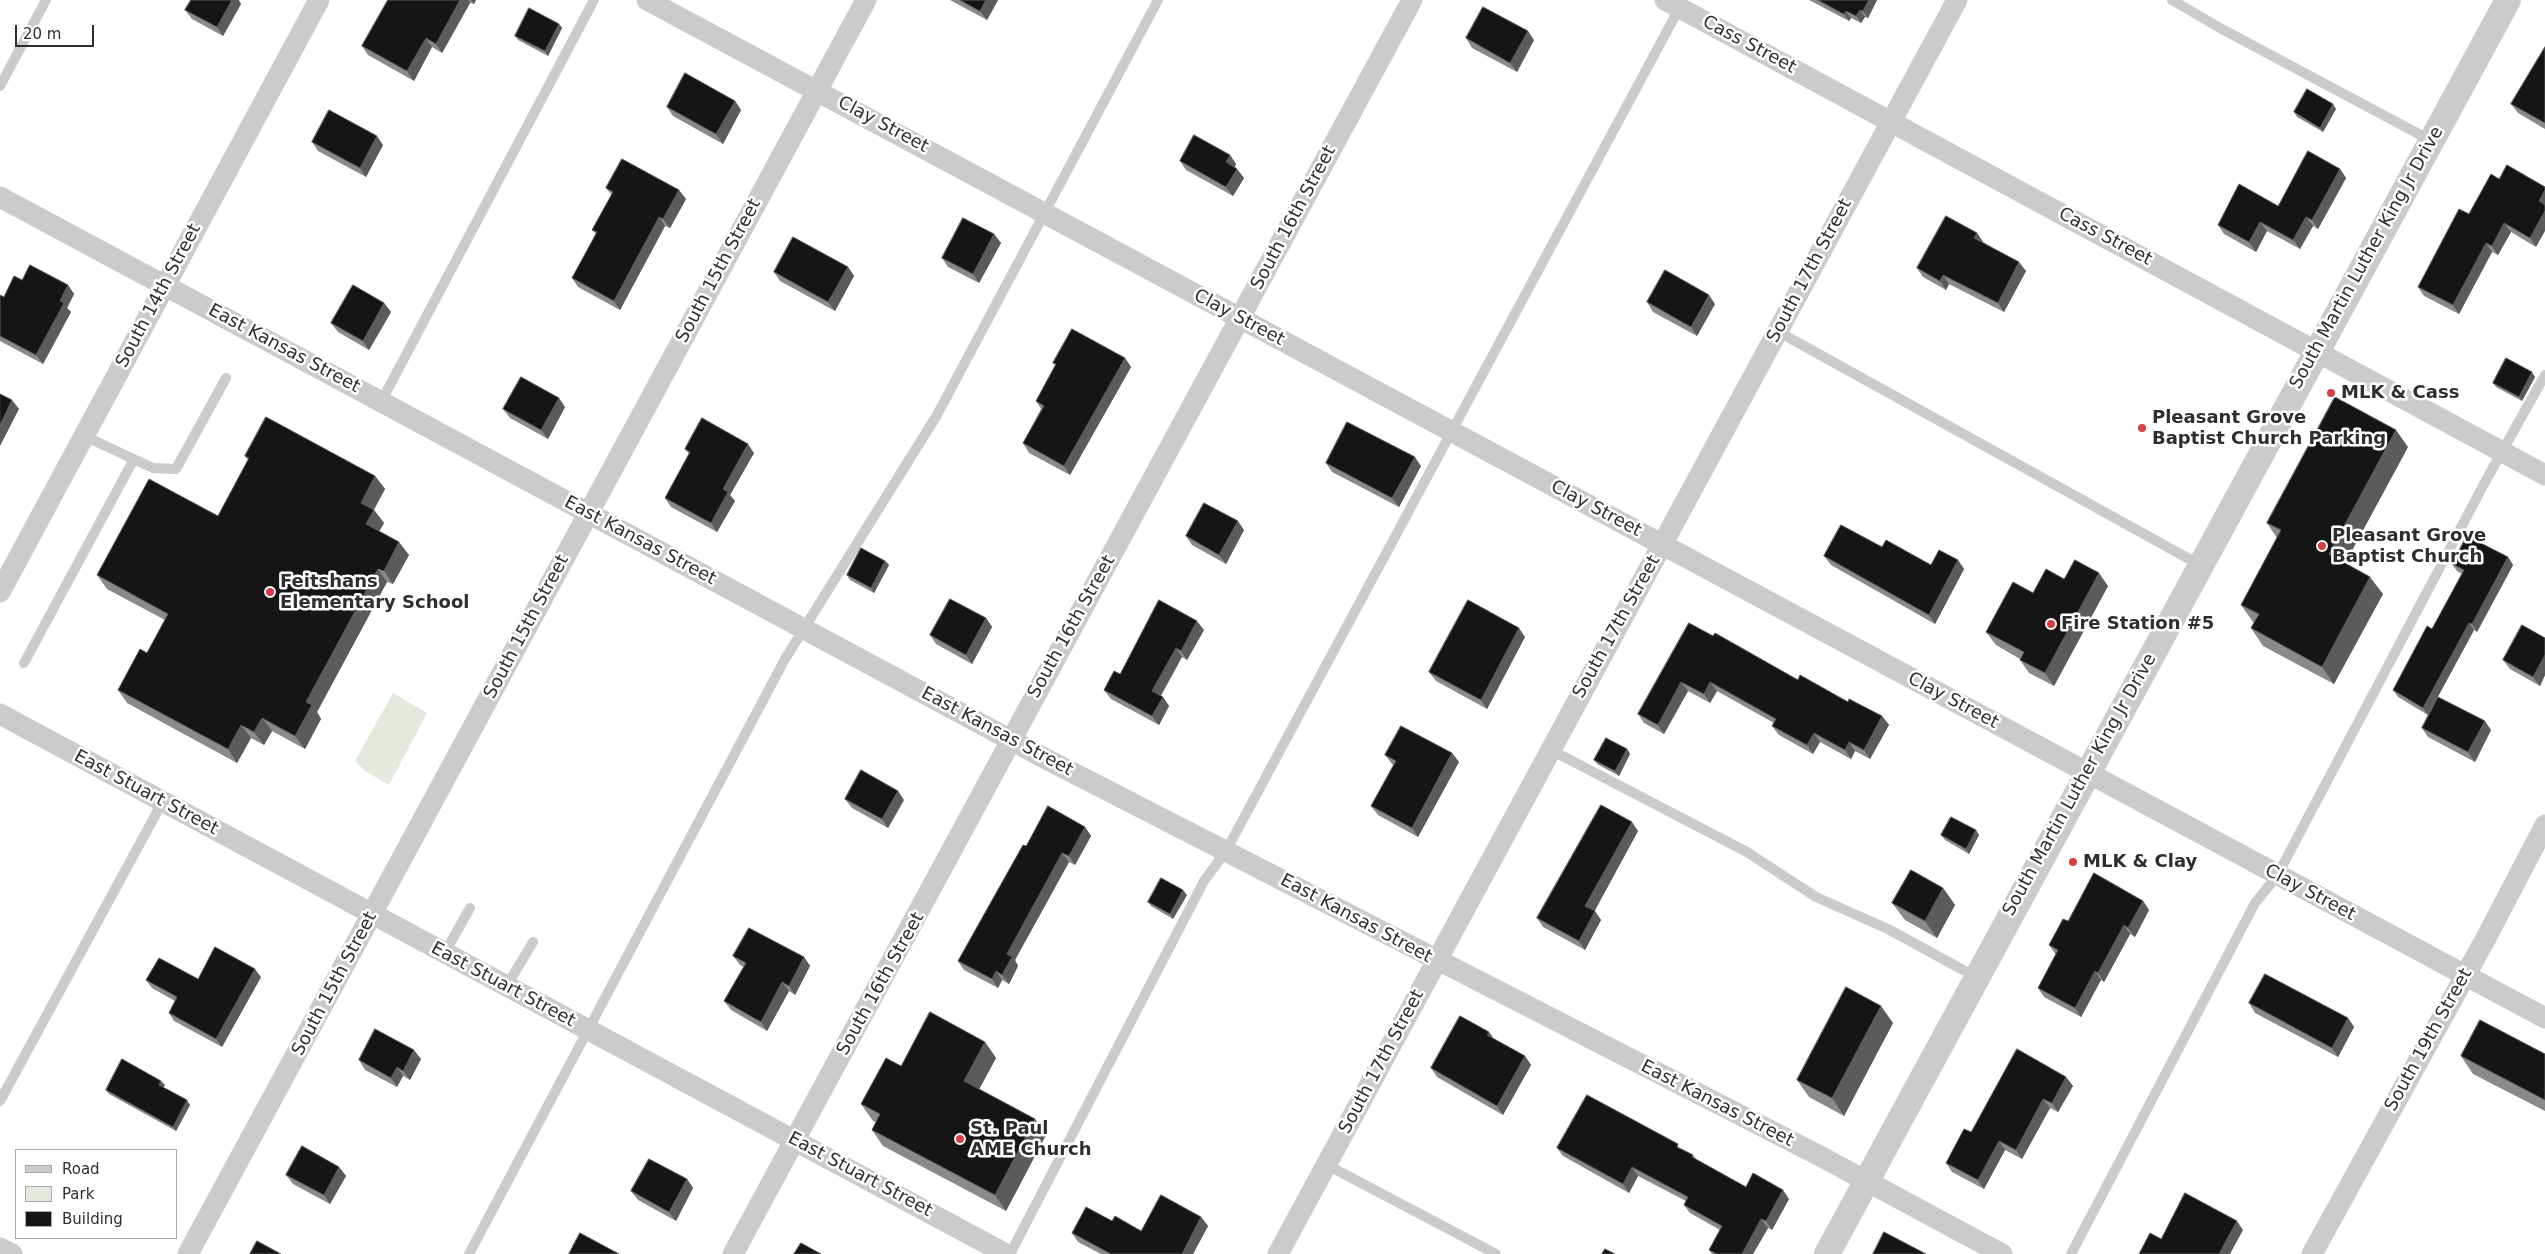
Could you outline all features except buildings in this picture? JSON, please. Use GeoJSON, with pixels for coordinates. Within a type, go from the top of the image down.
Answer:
{"type":"FeatureCollection","features":[{"type":"Feature","properties":{"kind":"street","name":"South 14th Street"},"geometry":{"type":"LineString","coordinates":[[0,592],[319,0]]}},
{"type":"Feature","properties":{"kind":"street","name":"Clay Street"},"geometry":{"type":"LineString","coordinates":[[648,0],[1662,544],[2086,774],[2466,974],[2545,1018]]}},
{"type":"Feature","properties":{"kind":"street","name":"South 15th Street"},"geometry":{"type":"LineString","coordinates":[[188,1254],[866,0]]}},
{"type":"Feature","properties":{"kind":"street","name":"South 16th Street"},"geometry":{"type":"LineString","coordinates":[[733,1254],[1412,0]]}},
{"type":"Feature","properties":{"kind":"street","name":"South 17th Street"},"geometry":{"type":"LineString","coordinates":[[1278,1254],[1957,0]]}},
{"type":"Feature","properties":{"kind":"street","name":"South Martin Luther King Jr Drive"},"geometry":{"type":"LineString","coordinates":[[1827,1254],[1976,976],[2508,0]]}},
{"type":"Feature","properties":{"kind":"street","name":"Cass Street"},"geometry":{"type":"LineString","coordinates":[[1676,2],[1891,122],[2545,475]]}},
{"type":"Feature","properties":{"kind":"street","name":"East Kansas Street"},"geometry":{"type":"LineString","coordinates":[[0,197],[1010,740],[1866,1181],[2002,1254]]}},
{"type":"Feature","properties":{"kind":"street","name":"East Stuart Street"},"geometry":{"type":"LineString","coordinates":[[0,714],[1006,1254]]}},
{"type":"Feature","properties":{"kind":"street","name":"South 19th Street"},"geometry":{"type":"LineString","coordinates":[[2312,1254],[2466,974],[2545,825]]}},
{"type":"Feature","properties":{"kind":"street"},"geometry":{"type":"LineString","coordinates":[[0,1248],[12,1254]]}},
{"type":"Feature","properties":{"kind":"lane"},"geometry":{"type":"LineString","coordinates":[[0,86],[46,0]]}},
{"type":"Feature","properties":{"kind":"lane"},"geometry":{"type":"LineString","coordinates":[[381,402],[594,0]]}},
{"type":"Feature","properties":{"kind":"lane"},"geometry":{"type":"LineString","coordinates":[[470,1254],[785,659],[805,630],[937,415],[1158,0]]}},
{"type":"Feature","properties":{"kind":"lane"},"geometry":{"type":"LineString","coordinates":[[2172,0],[2220,28],[2431,141]]}},
{"type":"Feature","properties":{"kind":"lane"},"geometry":{"type":"LineString","coordinates":[[1010,1254],[1204,881],[1226,851],[1453,432],[1676,2]]}},
{"type":"Feature","properties":{"kind":"lane"},"geometry":{"type":"LineString","coordinates":[[1777,331],[2200,565]]}},
{"type":"Feature","properties":{"kind":"lane"},"geometry":{"type":"LineString","coordinates":[[2071,1254],[2255,903],[2277,876],[2484,482],[2503,452],[2545,376]]}},
{"type":"Feature","properties":{"kind":"lane"},"geometry":{"type":"LineString","coordinates":[[84,436],[153,468],[176,469],[226,378]]}},
{"type":"Feature","properties":{"kind":"lane"},"geometry":{"type":"LineString","coordinates":[[24,663],[134,459]]}},
{"type":"Feature","properties":{"kind":"lane"},"geometry":{"type":"LineString","coordinates":[[1550,750],[1747,852],[1816,897],[1888,929],[1976,976]]}},
{"type":"Feature","properties":{"kind":"lane"},"geometry":{"type":"LineString","coordinates":[[0,1100],[163,802]]}},
{"type":"Feature","properties":{"kind":"lane"},"geometry":{"type":"LineString","coordinates":[[444,954],[470,908]]}},
{"type":"Feature","properties":{"kind":"lane"},"geometry":{"type":"LineString","coordinates":[[506,987],[533,942]]}},
{"type":"Feature","properties":{"kind":"lane"},"geometry":{"type":"LineString","coordinates":[[1327,1165],[1496,1254]]}},
{"type":"Feature","properties":{"kind":"green space"},"geometry":{"type":"Polygon","coordinates":[[[393,693],[427,713],[389,785],[365,771],[355,761],[393,693]]]}},
{"type":"Feature","properties":{"kind":"place","name":"MLK & Cass"},"geometry":{"type":"Point","coordinates":[2331,393]}},
{"type":"Feature","properties":{"kind":"place","name":"Pleasant Grove Baptist Church Parking"},"geometry":{"type":"Point","coordinates":[2142,428]}},
{"type":"Feature","properties":{"kind":"place","name":"Pleasant Grove Baptist Church"},"geometry":{"type":"Point","coordinates":[2322,546]}},
{"type":"Feature","properties":{"kind":"place","name":"Feitshans Elementary School"},"geometry":{"type":"Point","coordinates":[270,592]}},
{"type":"Feature","properties":{"kind":"place","name":"Fire Station #5"},"geometry":{"type":"Point","coordinates":[2051,624]}},
{"type":"Feature","properties":{"kind":"place","name":"MLK & Clay"},"geometry":{"type":"Point","coordinates":[2073,862]}},
{"type":"Feature","properties":{"kind":"place","name":"St. Paul AME Church"},"geometry":{"type":"Point","coordinates":[960,1139]}}]}
